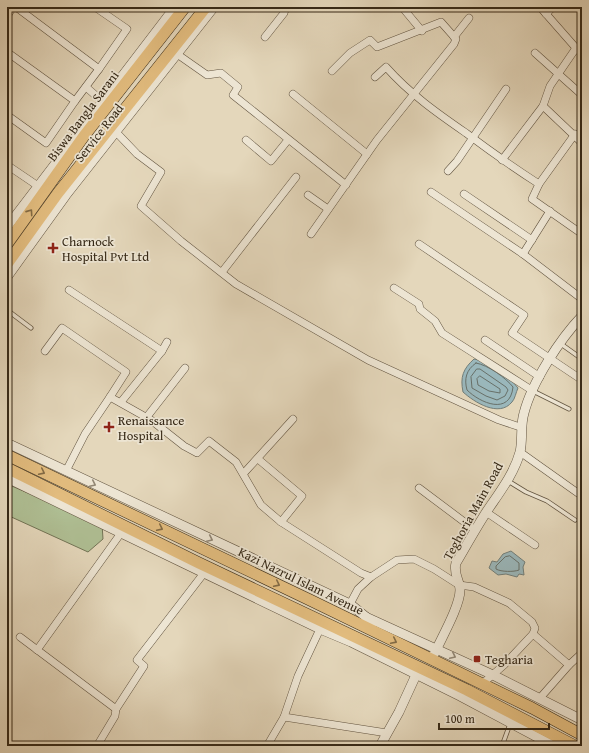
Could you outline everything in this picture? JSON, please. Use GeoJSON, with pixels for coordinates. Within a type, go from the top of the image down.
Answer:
{"type":"FeatureCollection","features":[{"type":"Feature","properties":{"kind":"main road","name":"Biswa Bangla Sarani"},"geometry":{"type":"LineString","coordinates":[[7,244],[84,136],[185,7]]}},
{"type":"Feature","properties":{"kind":"main road"},"geometry":{"type":"LineString","coordinates":[[7,264],[58,193],[81,170],[206,7]]}},
{"type":"Feature","properties":{"kind":"main road","name":"Kazi Nazrul Islam Avenue"},"geometry":{"type":"LineString","coordinates":[[7,455],[432,659],[582,735]]}},
{"type":"Feature","properties":{"kind":"main road","name":"Kazi Nazrul Islam Avenue"},"geometry":{"type":"LineString","coordinates":[[7,468],[199,563],[365,641],[513,719],[575,746]]}},
{"type":"Feature","properties":{"kind":"street"},"geometry":{"type":"LineString","coordinates":[[7,16],[14,7],[99,69]]}},
{"type":"Feature","properties":{"kind":"street"},"geometry":{"type":"LineString","coordinates":[[7,115],[46,143],[127,30],[96,7]]}},
{"type":"Feature","properties":{"kind":"street","name":"Service Road"},"geometry":{"type":"LineString","coordinates":[[7,227],[175,7]]}},
{"type":"Feature","properties":{"kind":"street","name":"Service Road"},"geometry":{"type":"LineString","coordinates":[[7,277],[81,170],[116,132],[214,7]]}},
{"type":"Feature","properties":{"kind":"street"},"geometry":{"type":"LineString","coordinates":[[266,37],[284,13],[286,7]]}},
{"type":"Feature","properties":{"kind":"street"},"geometry":{"type":"LineString","coordinates":[[402,7],[422,31]]}},
{"type":"Feature","properties":{"kind":"street"},"geometry":{"type":"LineString","coordinates":[[540,7],[582,54]]}},
{"type":"Feature","properties":{"kind":"street"},"geometry":{"type":"LineString","coordinates":[[546,14],[553,7]]}},
{"type":"Feature","properties":{"kind":"street"},"geometry":{"type":"LineString","coordinates":[[454,37],[469,18]]}},
{"type":"Feature","properties":{"kind":"street"},"geometry":{"type":"LineString","coordinates":[[311,234],[367,154],[412,95],[454,44],[456,39],[441,22],[422,31],[377,47],[370,40],[350,53],[332,71]]}},
{"type":"Feature","properties":{"kind":"street"},"geometry":{"type":"LineString","coordinates":[[502,160],[544,106],[550,86],[576,48]]}},
{"type":"Feature","properties":{"kind":"street"},"geometry":{"type":"LineString","coordinates":[[7,52],[75,101]]}},
{"type":"Feature","properties":{"kind":"street"},"geometry":{"type":"LineString","coordinates":[[535,53],[582,95]]}},
{"type":"Feature","properties":{"kind":"street"},"geometry":{"type":"LineString","coordinates":[[177,54],[207,75],[221,73],[238,87],[233,95],[346,185]]}},
{"type":"Feature","properties":{"kind":"street"},"geometry":{"type":"LineString","coordinates":[[375,76],[386,67],[412,95],[502,160],[539,184]]}},
{"type":"Feature","properties":{"kind":"street"},"geometry":{"type":"LineString","coordinates":[[86,87],[102,101]]}},
{"type":"Feature","properties":{"kind":"street"},"geometry":{"type":"LineString","coordinates":[[448,171],[458,161],[506,88]]}},
{"type":"Feature","properties":{"kind":"street"},"geometry":{"type":"LineString","coordinates":[[293,94],[367,154]]}},
{"type":"Feature","properties":{"kind":"street"},"geometry":{"type":"LineString","coordinates":[[544,106],[575,134],[582,143]]}},
{"type":"Feature","properties":{"kind":"street"},"geometry":{"type":"LineString","coordinates":[[116,132],[137,154],[161,172],[141,206],[181,242],[236,284],[368,360],[494,417],[520,427]]}},
{"type":"Feature","properties":{"kind":"street"},"geometry":{"type":"LineString","coordinates":[[575,134],[539,184],[532,199],[582,234]]}},
{"type":"Feature","properties":{"kind":"street"},"geometry":{"type":"LineString","coordinates":[[246,140],[271,161],[288,140]]}},
{"type":"Feature","properties":{"kind":"street"},"geometry":{"type":"LineString","coordinates":[[7,165],[38,186]]}},
{"type":"Feature","properties":{"kind":"street"},"geometry":{"type":"LineString","coordinates":[[222,272],[296,177]]}},
{"type":"Feature","properties":{"kind":"street"},"geometry":{"type":"LineString","coordinates":[[431,192],[523,254],[582,299]]}},
{"type":"Feature","properties":{"kind":"street"},"geometry":{"type":"LineString","coordinates":[[464,194],[532,240]]}},
{"type":"Feature","properties":{"kind":"street"},"geometry":{"type":"LineString","coordinates":[[308,195],[328,209]]}},
{"type":"Feature","properties":{"kind":"street"},"geometry":{"type":"LineString","coordinates":[[523,254],[550,211]]}},
{"type":"Feature","properties":{"kind":"street"},"geometry":{"type":"LineString","coordinates":[[419,244],[524,315],[512,333],[582,380]]}},
{"type":"Feature","properties":{"kind":"street"},"geometry":{"type":"LineString","coordinates":[[394,288],[419,304],[420,309],[435,321],[442,333],[533,391]]}},
{"type":"Feature","properties":{"kind":"street"},"geometry":{"type":"LineString","coordinates":[[69,290],[162,351]]}},
{"type":"Feature","properties":{"kind":"street","name":"Teghoria Main Road"},"geometry":{"type":"LineString","coordinates":[[432,659],[455,608],[460,590],[454,569],[456,564],[475,530],[507,480],[520,452],[520,427],[524,411],[540,376],[551,358],[582,316]]}},
{"type":"Feature","properties":{"kind":"street"},"geometry":{"type":"LineString","coordinates":[[44,352],[62,328],[126,372],[85,434],[66,471]]}},
{"type":"Feature","properties":{"kind":"street"},"geometry":{"type":"LineString","coordinates":[[485,340],[540,376]]}},
{"type":"Feature","properties":{"kind":"street"},"geometry":{"type":"LineString","coordinates":[[121,402],[168,342]]}},
{"type":"Feature","properties":{"kind":"street"},"geometry":{"type":"LineString","coordinates":[[146,418],[185,368]]}},
{"type":"Feature","properties":{"kind":"street"},"geometry":{"type":"LineString","coordinates":[[110,397],[121,402],[146,418],[197,453],[209,441],[236,462],[244,473],[261,505],[281,522],[361,573],[371,577]]}},
{"type":"Feature","properties":{"kind":"street"},"geometry":{"type":"LineString","coordinates":[[244,473],[293,419]]}},
{"type":"Feature","properties":{"kind":"street"},"geometry":{"type":"LineString","coordinates":[[7,443],[350,604],[366,617],[493,675],[582,720]]}},
{"type":"Feature","properties":{"kind":"street"},"geometry":{"type":"LineString","coordinates":[[520,452],[582,496]]}},
{"type":"Feature","properties":{"kind":"street"},"geometry":{"type":"LineString","coordinates":[[258,459],[302,496],[281,522]]}},
{"type":"Feature","properties":{"kind":"street"},"geometry":{"type":"LineString","coordinates":[[7,478],[320,629],[351,642],[416,675],[513,719],[554,746]]}},
{"type":"Feature","properties":{"kind":"street"},"geometry":{"type":"LineString","coordinates":[[419,488],[475,530]]}},
{"type":"Feature","properties":{"kind":"street"},"geometry":{"type":"LineString","coordinates":[[486,512],[535,545]]}},
{"type":"Feature","properties":{"kind":"street"},"geometry":{"type":"LineString","coordinates":[[38,650],[121,533]]}},
{"type":"Feature","properties":{"kind":"street"},"geometry":{"type":"LineString","coordinates":[[350,604],[358,589],[371,577],[397,560],[414,559],[459,585],[474,587],[508,603],[532,622],[535,628],[532,634],[493,675],[482,684]]}},
{"type":"Feature","properties":{"kind":"street"},"geometry":{"type":"LineString","coordinates":[[97,746],[115,716],[116,709],[144,666],[137,660],[204,572]]}},
{"type":"Feature","properties":{"kind":"street"},"geometry":{"type":"LineString","coordinates":[[366,617],[372,630]]}},
{"type":"Feature","properties":{"kind":"street"},"geometry":{"type":"LineString","coordinates":[[267,746],[284,717],[298,676],[320,629]]}},
{"type":"Feature","properties":{"kind":"street"},"geometry":{"type":"LineString","coordinates":[[532,634],[569,665]]}},
{"type":"Feature","properties":{"kind":"street"},"geometry":{"type":"LineString","coordinates":[[20,637],[116,709]]}},
{"type":"Feature","properties":{"kind":"street"},"geometry":{"type":"LineString","coordinates":[[540,698],[569,665],[582,653]]}},
{"type":"Feature","properties":{"kind":"street"},"geometry":{"type":"LineString","coordinates":[[380,746],[416,675]]}},
{"type":"Feature","properties":{"kind":"street"},"geometry":{"type":"LineString","coordinates":[[284,717],[387,733]]}},
{"type":"Feature","properties":{"kind":"lane"},"geometry":{"type":"LineString","coordinates":[[7,310],[32,328]]}},
{"type":"Feature","properties":{"kind":"lane"},"geometry":{"type":"LineString","coordinates":[[561,344],[582,359]]}},
{"type":"Feature","properties":{"kind":"lane"},"geometry":{"type":"LineString","coordinates":[[533,391],[569,408]]}},
{"type":"Feature","properties":{"kind":"lane"},"geometry":{"type":"LineString","coordinates":[[507,480],[526,492],[548,501],[575,520]]}},
{"type":"Feature","properties":{"kind":"lane"},"geometry":{"type":"LineString","coordinates":[[502,746],[513,719]]}},
{"type":"Feature","properties":{"kind":"green space"},"geometry":{"type":"Polygon","coordinates":[[[7,484],[102,524],[103,539],[88,552],[7,515],[7,484]]]}},
{"type":"Feature","properties":{"kind":"water"},"geometry":{"type":"Polygon","coordinates":[[[474,359],[480,360],[498,369],[518,388],[513,401],[507,407],[494,409],[487,407],[473,400],[463,392],[463,374],[467,366],[474,359]]]}},
{"type":"Feature","properties":{"kind":"water"},"geometry":{"type":"Polygon","coordinates":[[[511,551],[525,562],[523,567],[524,575],[519,574],[517,577],[506,574],[498,575],[489,568],[492,561],[497,562],[503,554],[511,551]]]}},
{"type":"Feature","properties":{"kind":"place","name":"Charnock Hospital Pvt Ltd"},"geometry":{"type":"Point","coordinates":[53,248]}},
{"type":"Feature","properties":{"kind":"place","name":"Renaissance Hospital"},"geometry":{"type":"Point","coordinates":[109,427]}},
{"type":"Feature","properties":{"kind":"place","name":"Tegharia"},"geometry":{"type":"Point","coordinates":[477,659]}}]}
